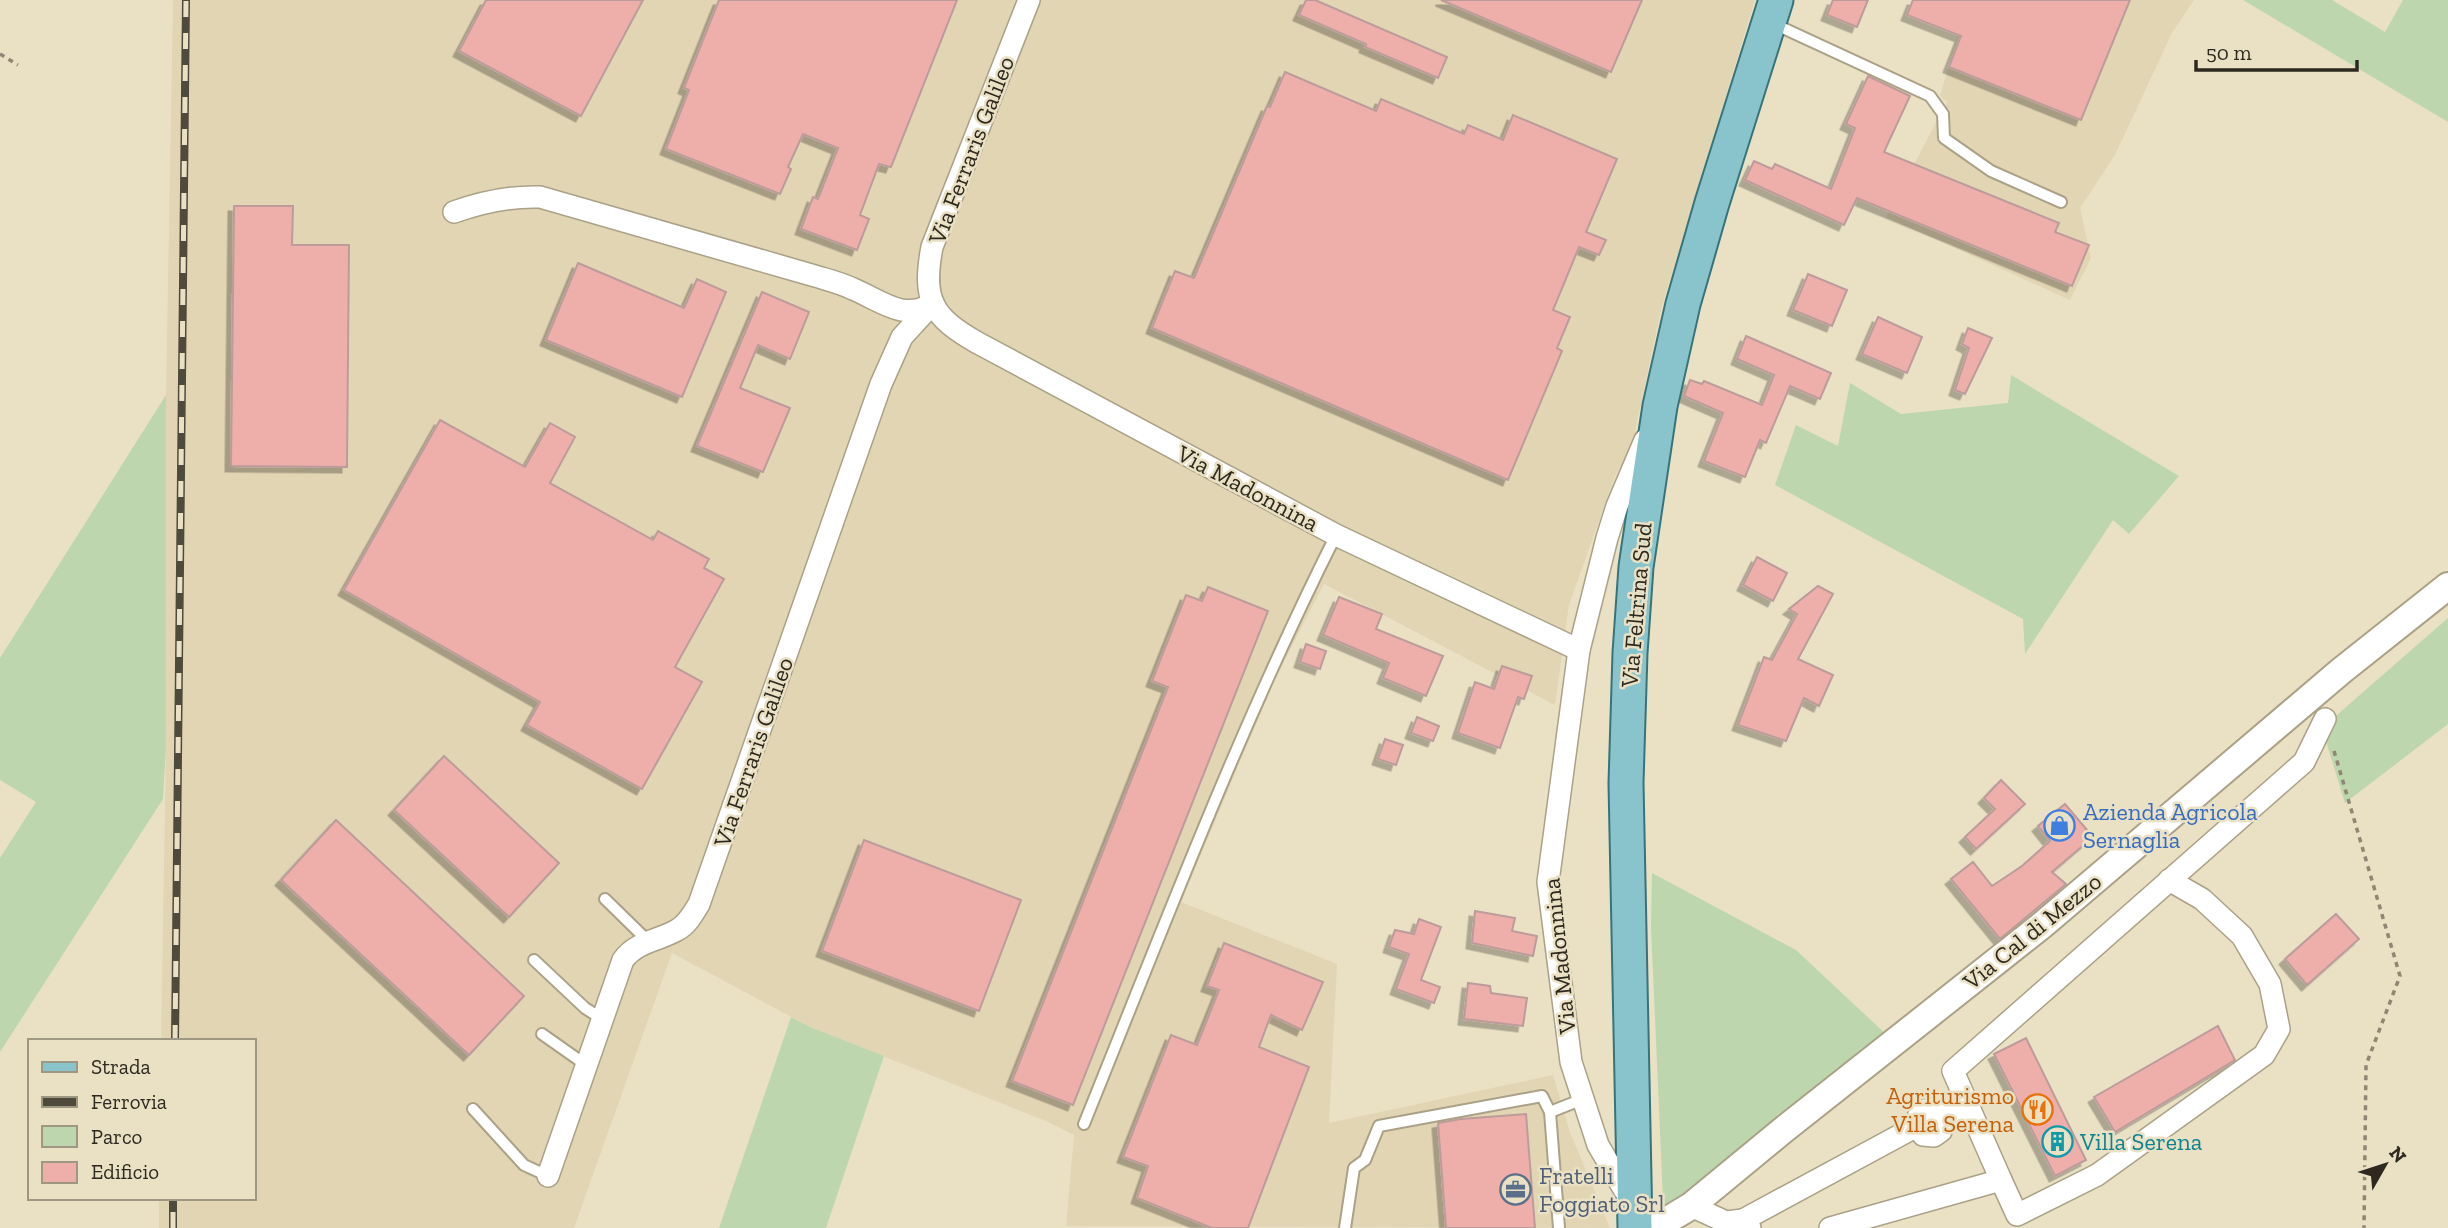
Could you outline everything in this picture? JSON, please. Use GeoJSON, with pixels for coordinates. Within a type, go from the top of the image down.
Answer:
{"type":"FeatureCollection","features":[{"type":"Feature","properties":{"kind":"main road","name":"Via Feltrina Sud"},"geometry":{"type":"LineString","coordinates":[[1635,1220],[1627,720],[1636,567],[1660,407],[1683,304],[1697,251],[1773,11]]}},
{"type":"Feature","properties":{"kind":"street","name":"Via Ferraris Galileo"},"geometry":{"type":"LineString","coordinates":[[548,1176],[623,960],[632,950],[648,941],[678,930],[699,904],[881,384],[902,337],[933,303],[928,280],[936,235],[1029,0]]}},
{"type":"Feature","properties":{"kind":"street"},"geometry":{"type":"LineString","coordinates":[[454,212],[502,199],[540,197],[816,276],[903,311],[915,311],[933,303]]}},
{"type":"Feature","properties":{"kind":"street","name":"Via Madonnina"},"geometry":{"type":"LineString","coordinates":[[933,303],[938,315],[961,333],[1336,535],[1579,650]]}},
{"type":"Feature","properties":{"kind":"street","name":"Via Madonnina"},"geometry":{"type":"LineString","coordinates":[[1635,1220],[1598,1145],[1571,1062],[1548,882],[1579,650],[1617,506],[1660,407]]}},
{"type":"Feature","properties":{"kind":"street","name":"Via Cal di Mezzo"},"geometry":{"type":"LineString","coordinates":[[1635,1220],[1661,1224],[1692,1206],[1782,1131],[2041,926],[2341,671],[2448,586]]}},
{"type":"Feature","properties":{"kind":"street"},"geometry":{"type":"LineString","coordinates":[[2169,880],[2202,899],[2242,936],[2270,984],[2278,1030],[2264,1055],[2098,1175],[2017,1215],[1952,1071],[2169,880],[2304,762],[2325,719]]}},
{"type":"Feature","properties":{"kind":"street"},"geometry":{"type":"LineString","coordinates":[[1692,1206],[1726,1222],[1747,1224],[1917,1126],[1918,1117],[1925,1110],[1934,1110],[1943,1120],[1967,1103]]}},
{"type":"Feature","properties":{"kind":"street"},"geometry":{"type":"LineString","coordinates":[[1830,1228],[2001,1180]]}},
{"type":"Feature","properties":{"kind":"lane"},"geometry":{"type":"LineString","coordinates":[[1773,11],[1930,96],[1943,114],[1944,138],[1990,171],[2061,202]]}},
{"type":"Feature","properties":{"kind":"lane"},"geometry":{"type":"LineString","coordinates":[[1084,1124],[1209,815],[1336,535]]}},
{"type":"Feature","properties":{"kind":"lane"},"geometry":{"type":"LineString","coordinates":[[605,899],[648,941]]}},
{"type":"Feature","properties":{"kind":"lane"},"geometry":{"type":"LineString","coordinates":[[534,960],[585,1008],[603,1019]]}},
{"type":"Feature","properties":{"kind":"lane"},"geometry":{"type":"LineString","coordinates":[[542,1034],[586,1065]]}},
{"type":"Feature","properties":{"kind":"lane"},"geometry":{"type":"LineString","coordinates":[[1345,1228],[1354,1168],[1365,1160],[1379,1126],[1542,1096],[1550,1112],[1559,1228]]}},
{"type":"Feature","properties":{"kind":"lane"},"geometry":{"type":"LineString","coordinates":[[1550,1112],[1583,1099]]}},
{"type":"Feature","properties":{"kind":"lane"},"geometry":{"type":"LineString","coordinates":[[473,1109],[524,1165],[548,1176]]}},
{"type":"Feature","properties":{"kind":"path"},"geometry":{"type":"LineString","coordinates":[[0,54],[18,65]]}},
{"type":"Feature","properties":{"kind":"path"},"geometry":{"type":"LineString","coordinates":[[2325,719],[2400,976],[2366,1065],[2364,1228]]}},
{"type":"Feature","properties":{"kind":"shaded area"},"geometry":{"type":"Polygon","coordinates":[[[173,0],[1755,0],[1662,306],[1632,446],[1615,476],[1569,605],[1555,705],[1324,584],[1275,679],[1181,902],[1337,964],[1329,1123],[1553,1075],[1570,1132],[1610,1228],[1066,1226],[1074,1135],[1048,1122],[810,1027],[672,953],[574,1228],[159,1228],[159,1200],[256,1200],[256,1039],[161,1039],[166,746],[166,395],[173,0]]]}},
{"type":"Feature","properties":{"kind":"shaded area"},"geometry":{"type":"Polygon","coordinates":[[[1968,0],[2194,0],[2172,33],[2115,155],[2080,208],[2091,258],[2070,300],[1886,217],[1947,102],[1940,96],[1968,0]]]}},
{"type":"Feature","properties":{"kind":"green space"},"geometry":{"type":"Polygon","coordinates":[[[2243,0],[2332,0],[2385,32],[2403,0],[2448,0],[2448,122],[2243,0]]]}},
{"type":"Feature","properties":{"kind":"green space"},"geometry":{"type":"Polygon","coordinates":[[[2011,375],[2179,476],[2129,534],[2113,520],[2025,654],[2023,619],[1775,485],[1796,425],[1838,446],[1850,383],[1901,414],[2008,403],[2011,375]]]}},
{"type":"Feature","properties":{"kind":"green space"},"geometry":{"type":"Polygon","coordinates":[[[166,395],[166,746],[163,799],[0,1052],[0,858],[36,802],[0,780],[0,658],[166,395]]]}},
{"type":"Feature","properties":{"kind":"green space"},"geometry":{"type":"Polygon","coordinates":[[[2448,618],[2448,724],[2345,803],[2322,728],[2448,618]]]}},
{"type":"Feature","properties":{"kind":"green space"},"geometry":{"type":"Polygon","coordinates":[[[1652,873],[1796,950],[1890,1038],[1664,1223],[1651,927],[1652,873]]]}},
{"type":"Feature","properties":{"kind":"green space"},"geometry":{"type":"Polygon","coordinates":[[[791,1017],[884,1056],[826,1228],[719,1228],[791,1017]]]}},
{"type":"Feature","properties":{"kind":"building"},"geometry":{"type":"Polygon","coordinates":[[[486,0],[643,0],[581,116],[459,51],[486,0]]]}},
{"type":"Feature","properties":{"kind":"building"},"geometry":{"type":"Polygon","coordinates":[[[719,0],[957,0],[891,167],[879,164],[860,215],[869,219],[857,250],[801,229],[813,197],[818,199],[838,148],[803,134],[788,167],[791,169],[780,194],[666,149],[689,90],[684,88],[719,0]]]}},
{"type":"Feature","properties":{"kind":"building"},"geometry":{"type":"Polygon","coordinates":[[[1306,0],[1315,0],[1447,57],[1438,78],[1299,15],[1306,0]]]}},
{"type":"Feature","properties":{"kind":"building"},"geometry":{"type":"Polygon","coordinates":[[[1441,0],[1642,0],[1611,72],[1441,0]]]}},
{"type":"Feature","properties":{"kind":"building"},"geometry":{"type":"Polygon","coordinates":[[[1833,0],[1868,0],[1857,27],[1827,15],[1833,0]]]}},
{"type":"Feature","properties":{"kind":"building"},"geometry":{"type":"Polygon","coordinates":[[[1913,0],[2130,0],[2081,120],[1949,67],[1961,36],[1907,15],[1913,0]]]}},
{"type":"Feature","properties":{"kind":"building"},"geometry":{"type":"Polygon","coordinates":[[[1285,72],[1376,111],[1381,99],[1464,134],[1468,125],[1503,140],[1513,115],[1617,159],[1586,232],[1606,240],[1599,255],[1579,247],[1553,310],[1570,317],[1557,348],[1562,351],[1508,480],[1152,328],[1175,271],[1194,278],[1267,106],[1270,107],[1285,72]]]}},
{"type":"Feature","properties":{"kind":"building"},"geometry":{"type":"Polygon","coordinates":[[[1868,76],[1910,96],[1884,152],[2059,223],[2055,232],[2089,245],[2072,286],[1857,198],[1844,225],[1745,180],[1754,161],[1772,169],[1775,164],[1831,189],[1855,128],[1846,124],[1868,76]]]}},
{"type":"Feature","properties":{"kind":"building"},"geometry":{"type":"Polygon","coordinates":[[[234,206],[293,206],[292,245],[349,245],[347,467],[231,466],[234,206]]]}},
{"type":"Feature","properties":{"kind":"building"},"geometry":{"type":"Polygon","coordinates":[[[578,263],[684,308],[697,279],[726,292],[682,397],[546,340],[578,263]]]}},
{"type":"Feature","properties":{"kind":"building"},"geometry":{"type":"Polygon","coordinates":[[[1808,274],[1847,290],[1832,326],[1793,310],[1808,274]]]}},
{"type":"Feature","properties":{"kind":"building"},"geometry":{"type":"Polygon","coordinates":[[[762,292],[809,312],[790,359],[758,345],[740,388],[790,408],[763,472],[697,446],[762,292]]]}},
{"type":"Feature","properties":{"kind":"building"},"geometry":{"type":"Polygon","coordinates":[[[1878,317],[1922,337],[1907,373],[1862,354],[1878,317]]]}},
{"type":"Feature","properties":{"kind":"building"},"geometry":{"type":"Polygon","coordinates":[[[1968,328],[1992,338],[1965,394],[1955,390],[1969,348],[1962,344],[1968,328]]]}},
{"type":"Feature","properties":{"kind":"building"},"geometry":{"type":"Polygon","coordinates":[[[1746,336],[1831,373],[1820,399],[1790,386],[1766,443],[1760,440],[1745,477],[1704,461],[1723,413],[1684,396],[1690,380],[1702,384],[1704,381],[1762,405],[1774,375],[1737,359],[1746,336]]]}},
{"type":"Feature","properties":{"kind":"building"},"geometry":{"type":"Polygon","coordinates":[[[440,420],[525,467],[550,423],[575,437],[550,483],[653,540],[658,531],[709,559],[704,568],[724,579],[675,667],[702,682],[642,789],[527,725],[540,702],[344,590],[440,420]]]}},
{"type":"Feature","properties":{"kind":"building"},"geometry":{"type":"Polygon","coordinates":[[[1757,557],[1787,573],[1773,601],[1743,585],[1757,557]]]}},
{"type":"Feature","properties":{"kind":"building"},"geometry":{"type":"Polygon","coordinates":[[[1818,586],[1833,594],[1798,659],[1833,675],[1819,706],[1804,698],[1786,741],[1738,725],[1764,657],[1772,660],[1797,614],[1789,609],[1818,586]]]}},
{"type":"Feature","properties":{"kind":"building"},"geometry":{"type":"Polygon","coordinates":[[[1208,587],[1268,611],[1073,1105],[1012,1081],[1168,687],[1152,681],[1186,595],[1202,601],[1208,587]]]}},
{"type":"Feature","properties":{"kind":"building"},"geometry":{"type":"Polygon","coordinates":[[[1339,597],[1382,614],[1376,629],[1443,656],[1426,696],[1383,678],[1389,663],[1323,635],[1339,597]]]}},
{"type":"Feature","properties":{"kind":"building"},"geometry":{"type":"Polygon","coordinates":[[[1306,644],[1326,651],[1320,669],[1300,662],[1306,644]]]}},
{"type":"Feature","properties":{"kind":"building"},"geometry":{"type":"Polygon","coordinates":[[[1502,666],[1532,676],[1524,699],[1518,697],[1500,748],[1458,733],[1475,682],[1494,689],[1502,666]]]}},
{"type":"Feature","properties":{"kind":"building"},"geometry":{"type":"Polygon","coordinates":[[[1417,717],[1439,726],[1433,741],[1411,733],[1417,717]]]}},
{"type":"Feature","properties":{"kind":"building"},"geometry":{"type":"Polygon","coordinates":[[[1385,739],[1403,745],[1396,765],[1378,759],[1385,739]]]}},
{"type":"Feature","properties":{"kind":"building"},"geometry":{"type":"Polygon","coordinates":[[[444,756],[559,863],[509,917],[394,810],[444,756]]]}},
{"type":"Feature","properties":{"kind":"building"},"geometry":{"type":"Polygon","coordinates":[[[2001,780],[2025,804],[1976,849],[1965,837],[1995,809],[1984,798],[2001,780]]]}},
{"type":"Feature","properties":{"kind":"building"},"geometry":{"type":"Polygon","coordinates":[[[2065,804],[2093,837],[2052,872],[2066,884],[2000,939],[1951,879],[1973,862],[1992,886],[2022,866],[2050,841],[2038,826],[2065,804]]]}},
{"type":"Feature","properties":{"kind":"building"},"geometry":{"type":"Polygon","coordinates":[[[336,820],[524,996],[469,1055],[281,880],[336,820]]]}},
{"type":"Feature","properties":{"kind":"building"},"geometry":{"type":"Polygon","coordinates":[[[864,840],[1021,900],[979,1011],[822,951],[864,840]]]}},
{"type":"Feature","properties":{"kind":"building"},"geometry":{"type":"Polygon","coordinates":[[[1475,911],[1515,918],[1512,931],[1537,936],[1533,956],[1472,943],[1475,911]]]}},
{"type":"Feature","properties":{"kind":"building"},"geometry":{"type":"Polygon","coordinates":[[[2336,914],[2359,939],[2307,985],[2285,959],[2336,914]]]}},
{"type":"Feature","properties":{"kind":"building"},"geometry":{"type":"Polygon","coordinates":[[[1419,919],[1441,927],[1421,980],[1440,987],[1434,1003],[1396,989],[1409,954],[1389,947],[1395,930],[1414,934],[1419,919]]]}},
{"type":"Feature","properties":{"kind":"building"},"geometry":{"type":"Polygon","coordinates":[[[1224,943],[1323,982],[1302,1030],[1271,1015],[1259,1047],[1309,1067],[1248,1228],[1212,1228],[1137,1198],[1148,1166],[1123,1157],[1171,1035],[1197,1045],[1219,990],[1207,986],[1224,943]]]}},
{"type":"Feature","properties":{"kind":"building"},"geometry":{"type":"Polygon","coordinates":[[[1468,983],[1490,986],[1491,993],[1527,998],[1523,1026],[1464,1019],[1468,983]]]}},
{"type":"Feature","properties":{"kind":"building"},"geometry":{"type":"Polygon","coordinates":[[[2218,1026],[2235,1060],[2115,1132],[2094,1097],[2218,1026]]]}},
{"type":"Feature","properties":{"kind":"building","name":"Villa Serena"},"geometry":{"type":"Polygon","coordinates":[[[2026,1038],[2086,1160],[2055,1176],[1994,1054],[2026,1038]]]}},
{"type":"Feature","properties":{"kind":"building"},"geometry":{"type":"Polygon","coordinates":[[[1526,1114],[1535,1228],[1446,1228],[1438,1123],[1526,1114]]]}},
{"type":"Feature","properties":{"kind":"railway"},"geometry":{"type":"LineString","coordinates":[[175,1039],[186,0]]}},
{"type":"Feature","properties":{"kind":"railway"},"geometry":{"type":"LineString","coordinates":[[173,1200],[173,1228]]}},
{"type":"Feature","properties":{"kind":"place","name":"Azienda Agricola Sernaglia"},"geometry":{"type":"Point","coordinates":[2060,825]}},
{"type":"Feature","properties":{"kind":"place","name":"Agriturismo Villa Serena"},"geometry":{"type":"Point","coordinates":[2037,1109]}},
{"type":"Feature","properties":{"kind":"place","name":"Villa Serena"},"geometry":{"type":"Point","coordinates":[2057,1141]}},
{"type":"Feature","properties":{"kind":"place","name":"Fratelli Foggiato Srl"},"geometry":{"type":"Point","coordinates":[1516,1189]}}]}
